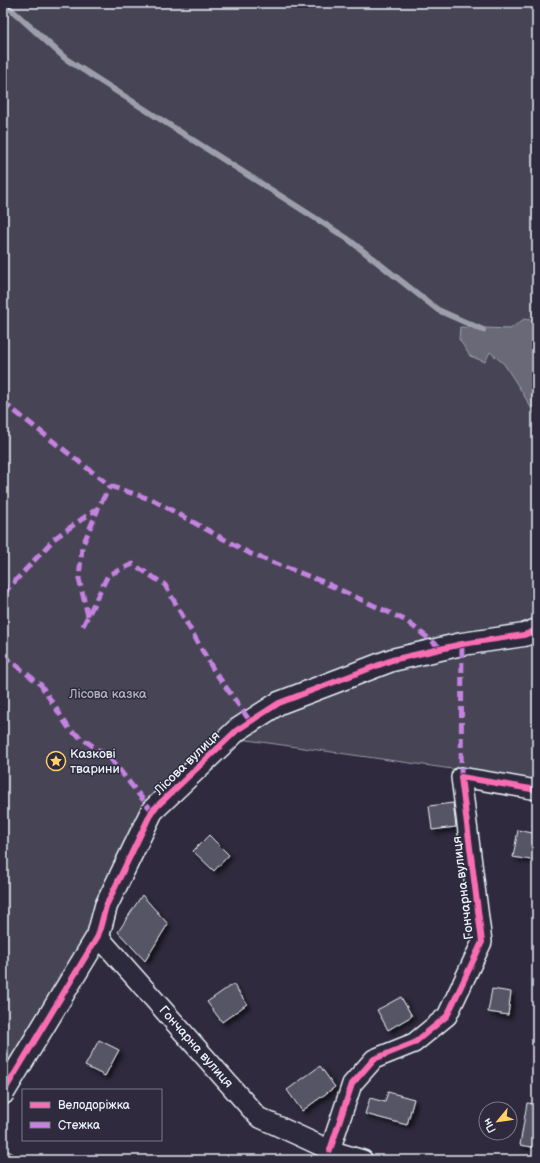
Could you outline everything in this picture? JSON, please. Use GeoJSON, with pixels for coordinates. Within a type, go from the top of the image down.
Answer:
{"type":"FeatureCollection","features":[{"type":"Feature","properties":{"kind":"street","name":"Лісова вулиця"},"geometry":{"type":"LineString","coordinates":[[3,1093],[98,936],[106,906],[152,811],[237,730],[279,703],[392,660],[462,644],[524,635],[537,630]]}},
{"type":"Feature","properties":{"kind":"street","name":"Гончарна вулиця"},"geometry":{"type":"LineString","coordinates":[[330,1150],[352,1084],[374,1059],[414,1043],[447,1016],[482,942],[461,777],[537,790]]}},
{"type":"Feature","properties":{"kind":"street","name":"Гончарна вулиця"},"geometry":{"type":"LineString","coordinates":[[98,936],[258,1117],[330,1150],[363,1160]]}},
{"type":"Feature","properties":{"kind":"green space","name":"Лісова казка"},"geometry":{"type":"Polygon","coordinates":[[[3,3],[537,3],[537,781],[240,739],[198,758],[3,1075],[3,3]]]}},
{"type":"Feature","properties":{"kind":"water"},"geometry":{"type":"Polygon","coordinates":[[[524,319],[537,321],[537,418],[504,364],[490,352],[485,362],[470,356],[459,339],[460,327],[510,329],[524,319]]]}},
{"type":"Feature","properties":{"kind":"building"},"geometry":{"type":"Polygon","coordinates":[[[453,803],[456,827],[432,830],[429,806],[453,803]]]}},
{"type":"Feature","properties":{"kind":"building"},"geometry":{"type":"Polygon","coordinates":[[[518,830],[537,834],[537,861],[513,857],[518,830]]]}},
{"type":"Feature","properties":{"kind":"building"},"geometry":{"type":"Polygon","coordinates":[[[209,835],[229,855],[214,871],[193,851],[209,835]]]}},
{"type":"Feature","properties":{"kind":"building"},"geometry":{"type":"Polygon","coordinates":[[[142,895],[168,924],[145,961],[118,932],[142,895]]]}},
{"type":"Feature","properties":{"kind":"building"},"geometry":{"type":"Polygon","coordinates":[[[233,984],[247,1004],[222,1022],[207,1002],[233,984]]]}},
{"type":"Feature","properties":{"kind":"building"},"geometry":{"type":"Polygon","coordinates":[[[492,989],[511,992],[508,1015],[488,1012],[492,989]]]}},
{"type":"Feature","properties":{"kind":"building"},"geometry":{"type":"Polygon","coordinates":[[[401,997],[412,1016],[388,1030],[377,1010],[401,997]]]}},
{"type":"Feature","properties":{"kind":"building"},"geometry":{"type":"Polygon","coordinates":[[[99,1040],[119,1050],[105,1076],[85,1066],[99,1040]]]}},
{"type":"Feature","properties":{"kind":"building"},"geometry":{"type":"Polygon","coordinates":[[[320,1066],[335,1087],[302,1111],[287,1090],[320,1066]]]}},
{"type":"Feature","properties":{"kind":"building"},"geometry":{"type":"Polygon","coordinates":[[[388,1092],[414,1099],[407,1125],[365,1114],[370,1098],[385,1102],[388,1092]]]}},
{"type":"Feature","properties":{"kind":"building"},"geometry":{"type":"Polygon","coordinates":[[[527,1103],[537,1104],[537,1148],[520,1145],[527,1103]]]}},
{"type":"Feature","properties":{"kind":"building"},"geometry":{"type":"Polygon","coordinates":[[[5,1149],[22,1159],[3,1160],[3,1152],[5,1149]]]}},
{"type":"Feature","properties":{"kind":"waterway"},"geometry":{"type":"LineString","coordinates":[[4,3],[66,59],[348,239],[438,310],[483,330]]}},
{"type":"Feature","properties":{"kind":"marked path"},"geometry":{"type":"LineString","coordinates":[[3,402],[110,486],[153,500],[251,554],[321,581],[405,620],[442,649]]}},
{"type":"Feature","properties":{"kind":"marked path"},"geometry":{"type":"LineString","coordinates":[[3,594],[55,538],[98,508],[110,486]]}},
{"type":"Feature","properties":{"kind":"marked path"},"geometry":{"type":"LineString","coordinates":[[88,616],[79,579],[82,547],[98,509]]}},
{"type":"Feature","properties":{"kind":"marked path"},"geometry":{"type":"LineString","coordinates":[[83,626],[108,575],[133,564],[165,585],[213,669],[250,721]]}},
{"type":"Feature","properties":{"kind":"marked path"},"geometry":{"type":"LineString","coordinates":[[461,777],[462,644]]}},
{"type":"Feature","properties":{"kind":"marked path"},"geometry":{"type":"LineString","coordinates":[[3,655],[41,685],[70,730],[110,758],[152,811]]}},
{"type":"Feature","properties":{"kind":"cycle path"},"geometry":{"type":"LineString","coordinates":[[3,1093],[98,936],[106,906],[152,811],[237,730],[279,703],[392,660],[462,644],[524,635],[537,630]]}},
{"type":"Feature","properties":{"kind":"cycle path"},"geometry":{"type":"LineString","coordinates":[[330,1150],[352,1084],[374,1059],[414,1043],[447,1016],[482,942],[461,777],[537,790]]}},
{"type":"Feature","properties":{"kind":"place","name":"Казкові тварини"},"geometry":{"type":"Point","coordinates":[56,761]}}]}
